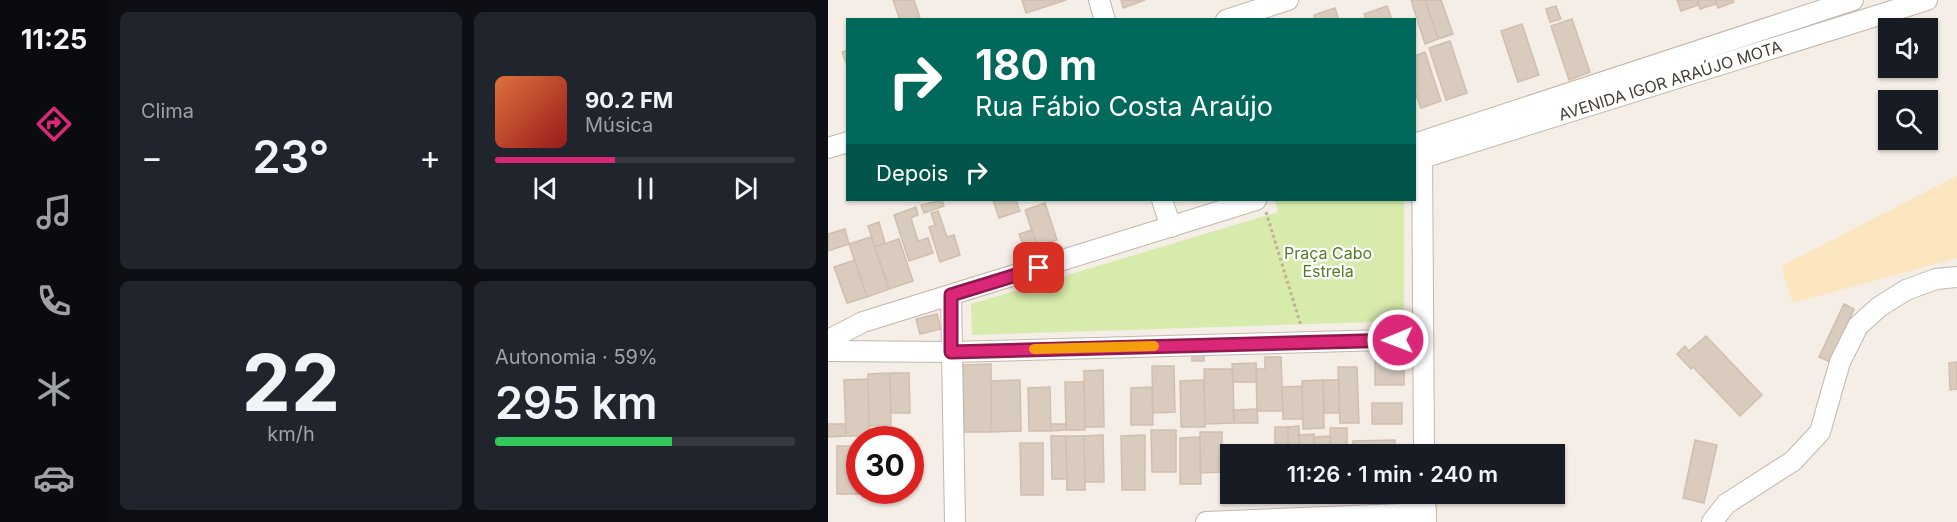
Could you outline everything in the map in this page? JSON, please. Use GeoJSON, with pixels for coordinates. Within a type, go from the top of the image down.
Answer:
{"type":"FeatureCollection","features":[{"type":"Feature","properties":{"kind":"street"},"geometry":{"type":"LineString","coordinates":[[1099,0],[1104,18]]}},
{"type":"Feature","properties":{"kind":"street"},"geometry":{"type":"LineString","coordinates":[[1232,18],[1288,0]]}},
{"type":"Feature","properties":{"kind":"street","name":"AVENIDA IGOR ARAÚJO MOTA"},"geometry":{"type":"LineString","coordinates":[[1418,150],[1853,0]]}},
{"type":"Feature","properties":{"kind":"street","name":"AVENIDA IGOR ARAÚJO MOTA"},"geometry":{"type":"LineString","coordinates":[[1418,150],[1927,0]]}},
{"type":"Feature","properties":{"kind":"street"},"geometry":{"type":"LineString","coordinates":[[828,148],[846,143]]}},
{"type":"Feature","properties":{"kind":"street"},"geometry":{"type":"LineString","coordinates":[[1418,150],[1424,444]]}},
{"type":"Feature","properties":{"kind":"street"},"geometry":{"type":"LineString","coordinates":[[1162,201],[1171,227]]}},
{"type":"Feature","properties":{"kind":"street"},"geometry":{"type":"LineString","coordinates":[[828,339],[863,322],[1171,227],[1261,205]]}},
{"type":"Feature","properties":{"kind":"street"},"geometry":{"type":"LineString","coordinates":[[1712,522],[1726,504],[1793,461],[1820,432],[1840,362],[1858,326],[1879,307],[1906,290],[1936,279],[1957,277]]}},
{"type":"Feature","properties":{"kind":"street"},"geometry":{"type":"LineString","coordinates":[[951,295],[955,522]]}},
{"type":"Feature","properties":{"kind":"street"},"geometry":{"type":"LineString","coordinates":[[828,351],[951,352],[1421,339]]}},
{"type":"Feature","properties":{"kind":"street"},"geometry":{"type":"LineString","coordinates":[[1206,522],[1426,510]]}},
{"type":"Feature","properties":{"kind":"path"},"geometry":{"type":"LineString","coordinates":[[1261,205],[1306,342]]}},
{"type":"Feature","properties":{"kind":"green space","name":"Praça Cabo Estrela"},"geometry":{"type":"Polygon","coordinates":[[[1275,201],[1404,201],[1404,321],[972,335],[971,304],[1278,212],[1275,201]]]}},
{"type":"Feature","properties":{"kind":"sand"},"geometry":{"type":"Polygon","coordinates":[[[1957,176],[1957,258],[1793,303],[1781,266],[1957,176]]]}},
{"type":"Feature","properties":{"kind":"building"},"geometry":{"type":"Polygon","coordinates":[[[893,0],[914,0],[920,18],[899,18],[893,0]]]}},
{"type":"Feature","properties":{"kind":"building"},"geometry":{"type":"Polygon","coordinates":[[[1022,0],[1066,0],[1026,13],[1022,0]]]}},
{"type":"Feature","properties":{"kind":"building"},"geometry":{"type":"Polygon","coordinates":[[[1121,0],[1145,0],[1123,8],[1121,0]]]}},
{"type":"Feature","properties":{"kind":"building"},"geometry":{"type":"Polygon","coordinates":[[[1411,0],[1425,0],[1438,39],[1425,44],[1411,0]]]}},
{"type":"Feature","properties":{"kind":"building"},"geometry":{"type":"Polygon","coordinates":[[[1425,0],[1441,0],[1453,34],[1438,39],[1425,0]]]}},
{"type":"Feature","properties":{"kind":"building"},"geometry":{"type":"Polygon","coordinates":[[[1677,0],[1697,0],[1698,5],[1681,11],[1677,0]]]}},
{"type":"Feature","properties":{"kind":"building"},"geometry":{"type":"Polygon","coordinates":[[[1697,0],[1715,0],[1716,4],[1700,9],[1697,0]]]}},
{"type":"Feature","properties":{"kind":"building"},"geometry":{"type":"Polygon","coordinates":[[[1715,0],[1733,0],[1734,2],[1718,8],[1715,0]]]}},
{"type":"Feature","properties":{"kind":"building"},"geometry":{"type":"Polygon","coordinates":[[[1387,6],[1391,18],[1365,18],[1364,14],[1387,6]]]}},
{"type":"Feature","properties":{"kind":"building"},"geometry":{"type":"Polygon","coordinates":[[[1556,6],[1561,19],[1550,22],[1546,9],[1556,6]]]}},
{"type":"Feature","properties":{"kind":"building"},"geometry":{"type":"Polygon","coordinates":[[[1335,8],[1338,18],[1315,18],[1314,15],[1335,8]]]}},
{"type":"Feature","properties":{"kind":"building"},"geometry":{"type":"Polygon","coordinates":[[[1572,19],[1590,72],[1569,80],[1551,26],[1572,19]]]}},
{"type":"Feature","properties":{"kind":"building"},"geometry":{"type":"Polygon","coordinates":[[[1522,24],[1539,75],[1518,82],[1501,31],[1522,24]]]}},
{"type":"Feature","properties":{"kind":"building"},"geometry":{"type":"Polygon","coordinates":[[[1450,41],[1467,93],[1446,100],[1429,48],[1450,41]]]}},
{"type":"Feature","properties":{"kind":"building"},"geometry":{"type":"Polygon","coordinates":[[[846,51],[846,63],[842,52],[846,51]]]}},
{"type":"Feature","properties":{"kind":"building"},"geometry":{"type":"Polygon","coordinates":[[[1425,52],[1441,101],[1421,108],[1416,94],[1416,55],[1425,52]]]}},
{"type":"Feature","properties":{"kind":"building"},"geometry":{"type":"Polygon","coordinates":[[[942,201],[944,206],[924,213],[921,205],[942,201]]]}},
{"type":"Feature","properties":{"kind":"building"},"geometry":{"type":"Polygon","coordinates":[[[993,201],[1016,201],[1020,211],[999,218],[993,201]]]}},
{"type":"Feature","properties":{"kind":"building"},"geometry":{"type":"Polygon","coordinates":[[[1045,203],[1057,240],[1037,246],[1025,210],[1045,203]]]}},
{"type":"Feature","properties":{"kind":"building"},"geometry":{"type":"Polygon","coordinates":[[[916,207],[918,215],[911,218],[918,241],[928,238],[933,253],[909,261],[894,215],[916,207]]]}},
{"type":"Feature","properties":{"kind":"building"},"geometry":{"type":"Polygon","coordinates":[[[938,211],[947,237],[954,235],[960,255],[940,262],[929,227],[935,225],[931,213],[938,211]]]}},
{"type":"Feature","properties":{"kind":"building"},"geometry":{"type":"Polygon","coordinates":[[[879,222],[885,243],[875,247],[868,226],[879,222]]]}},
{"type":"Feature","properties":{"kind":"building"},"geometry":{"type":"Polygon","coordinates":[[[845,229],[849,244],[828,251],[828,234],[845,229]]]}},
{"type":"Feature","properties":{"kind":"building"},"geometry":{"type":"Polygon","coordinates":[[[1032,230],[1037,246],[1025,250],[1019,234],[1032,230]]]}},
{"type":"Feature","properties":{"kind":"building"},"geometry":{"type":"Polygon","coordinates":[[[871,237],[889,289],[867,297],[849,244],[871,237]]]}},
{"type":"Feature","properties":{"kind":"building"},"geometry":{"type":"Polygon","coordinates":[[[899,239],[913,281],[889,289],[875,247],[899,239]]]}},
{"type":"Feature","properties":{"kind":"building"},"geometry":{"type":"Polygon","coordinates":[[[855,260],[867,297],[847,303],[834,267],[855,260]]]}},
{"type":"Feature","properties":{"kind":"building"},"geometry":{"type":"Polygon","coordinates":[[[1844,304],[1854,309],[1830,362],[1819,357],[1844,304]]]}},
{"type":"Feature","properties":{"kind":"building"},"geometry":{"type":"Polygon","coordinates":[[[937,314],[941,329],[920,334],[916,319],[937,314]]]}},
{"type":"Feature","properties":{"kind":"building"},"geometry":{"type":"Polygon","coordinates":[[[1706,336],[1762,395],[1740,416],[1693,367],[1691,369],[1677,354],[1685,346],[1689,351],[1706,336]]]}},
{"type":"Feature","properties":{"kind":"building"},"geometry":{"type":"Polygon","coordinates":[[[1192,352],[1204,352],[1204,361],[1192,361],[1192,352]]]}},
{"type":"Feature","properties":{"kind":"building"},"geometry":{"type":"Polygon","coordinates":[[[1404,353],[1404,385],[1375,385],[1375,354],[1404,353]]]}},
{"type":"Feature","properties":{"kind":"building"},"geometry":{"type":"Polygon","coordinates":[[[1265,357],[1281,357],[1283,411],[1257,411],[1256,369],[1265,369],[1265,357]]]}},
{"type":"Feature","properties":{"kind":"building"},"geometry":{"type":"Polygon","coordinates":[[[1957,362],[1957,389],[1950,390],[1949,363],[1957,362]]]}},
{"type":"Feature","properties":{"kind":"building"},"geometry":{"type":"Polygon","coordinates":[[[1256,363],[1257,382],[1233,382],[1232,364],[1256,363]]]}},
{"type":"Feature","properties":{"kind":"building"},"geometry":{"type":"Polygon","coordinates":[[[991,364],[991,432],[964,432],[963,365],[991,364]]]}},
{"type":"Feature","properties":{"kind":"building"},"geometry":{"type":"Polygon","coordinates":[[[1152,366],[1174,366],[1175,412],[1153,413],[1152,366]]]}},
{"type":"Feature","properties":{"kind":"building"},"geometry":{"type":"Polygon","coordinates":[[[1338,367],[1357,367],[1359,423],[1340,423],[1338,367]]]}},
{"type":"Feature","properties":{"kind":"building"},"geometry":{"type":"Polygon","coordinates":[[[1204,369],[1233,369],[1234,423],[1205,424],[1204,369]]]}},
{"type":"Feature","properties":{"kind":"building"},"geometry":{"type":"Polygon","coordinates":[[[1103,370],[1104,427],[1085,427],[1084,371],[1103,370]]]}},
{"type":"Feature","properties":{"kind":"building"},"geometry":{"type":"Polygon","coordinates":[[[890,373],[909,373],[910,413],[891,413],[890,373]]]}},
{"type":"Feature","properties":{"kind":"building"},"geometry":{"type":"Polygon","coordinates":[[[890,373],[891,425],[869,426],[868,374],[890,373]]]}},
{"type":"Feature","properties":{"kind":"building"},"geometry":{"type":"Polygon","coordinates":[[[868,379],[869,426],[846,426],[846,436],[844,380],[868,379]]]}},
{"type":"Feature","properties":{"kind":"building"},"geometry":{"type":"Polygon","coordinates":[[[1020,380],[1021,431],[991,432],[991,381],[1020,380]]]}},
{"type":"Feature","properties":{"kind":"building"},"geometry":{"type":"Polygon","coordinates":[[[1204,380],[1205,427],[1181,427],[1180,381],[1204,380]]]}},
{"type":"Feature","properties":{"kind":"building"},"geometry":{"type":"Polygon","coordinates":[[[1323,380],[1324,428],[1303,429],[1302,381],[1323,380]]]}},
{"type":"Feature","properties":{"kind":"building"},"geometry":{"type":"Polygon","coordinates":[[[1323,380],[1339,380],[1339,413],[1324,413],[1323,380]]]}},
{"type":"Feature","properties":{"kind":"building"},"geometry":{"type":"Polygon","coordinates":[[[1065,382],[1084,382],[1085,430],[1066,430],[1065,382]]]}},
{"type":"Feature","properties":{"kind":"building"},"geometry":{"type":"Polygon","coordinates":[[[1302,386],[1303,419],[1283,419],[1282,387],[1302,386]]]}},
{"type":"Feature","properties":{"kind":"building"},"geometry":{"type":"Polygon","coordinates":[[[1050,387],[1051,431],[1029,431],[1028,388],[1050,387]]]}},
{"type":"Feature","properties":{"kind":"building"},"geometry":{"type":"Polygon","coordinates":[[[1152,387],[1153,425],[1131,425],[1131,388],[1152,387]]]}},
{"type":"Feature","properties":{"kind":"building"},"geometry":{"type":"Polygon","coordinates":[[[1372,403],[1402,403],[1402,424],[1372,424],[1372,403]]]}},
{"type":"Feature","properties":{"kind":"building"},"geometry":{"type":"Polygon","coordinates":[[[1257,409],[1258,423],[1234,423],[1233,410],[1257,409]]]}},
{"type":"Feature","properties":{"kind":"building"},"geometry":{"type":"Polygon","coordinates":[[[828,424],[845,424],[846,436],[828,437],[828,424]]]}},
{"type":"Feature","properties":{"kind":"building"},"geometry":{"type":"Polygon","coordinates":[[[1051,424],[1066,424],[1066,430],[1051,431],[1051,424]]]}},
{"type":"Feature","properties":{"kind":"building"},"geometry":{"type":"Polygon","coordinates":[[[1299,426],[1299,444],[1288,444],[1288,427],[1299,426]]]}},
{"type":"Feature","properties":{"kind":"building"},"geometry":{"type":"Polygon","coordinates":[[[1275,427],[1288,427],[1288,444],[1275,444],[1275,427]]]}},
{"type":"Feature","properties":{"kind":"building"},"geometry":{"type":"Polygon","coordinates":[[[1330,428],[1347,428],[1347,444],[1331,444],[1330,428]]]}},
{"type":"Feature","properties":{"kind":"building"},"geometry":{"type":"Polygon","coordinates":[[[1151,430],[1176,430],[1176,472],[1152,472],[1151,430]]]}},
{"type":"Feature","properties":{"kind":"building"},"geometry":{"type":"Polygon","coordinates":[[[1200,432],[1222,432],[1220,472],[1200,473],[1200,432]]]}},
{"type":"Feature","properties":{"kind":"building"},"geometry":{"type":"Polygon","coordinates":[[[1314,434],[1314,444],[1299,444],[1299,435],[1314,434]]]}},
{"type":"Feature","properties":{"kind":"building"},"geometry":{"type":"Polygon","coordinates":[[[1103,435],[1104,482],[1085,482],[1084,436],[1103,435]]]}},
{"type":"Feature","properties":{"kind":"building"},"geometry":{"type":"Polygon","coordinates":[[[1145,435],[1145,490],[1122,490],[1121,436],[1145,435]]]}},
{"type":"Feature","properties":{"kind":"building"},"geometry":{"type":"Polygon","coordinates":[[[1051,436],[1066,436],[1067,479],[1052,479],[1051,436]]]}},
{"type":"Feature","properties":{"kind":"building"},"geometry":{"type":"Polygon","coordinates":[[[1066,436],[1084,436],[1085,490],[1067,490],[1066,436]]]}},
{"type":"Feature","properties":{"kind":"building"},"geometry":{"type":"Polygon","coordinates":[[[1330,436],[1330,444],[1314,444],[1314,437],[1330,436]]]}},
{"type":"Feature","properties":{"kind":"building"},"geometry":{"type":"Polygon","coordinates":[[[1200,437],[1201,484],[1180,484],[1180,438],[1200,437]]]}},
{"type":"Feature","properties":{"kind":"building"},"geometry":{"type":"Polygon","coordinates":[[[1395,440],[1395,444],[1353,444],[1353,441],[1395,440]]]}},
{"type":"Feature","properties":{"kind":"building"},"geometry":{"type":"Polygon","coordinates":[[[1695,440],[1717,445],[1704,503],[1683,498],[1695,440]]]}},
{"type":"Feature","properties":{"kind":"building"},"geometry":{"type":"Polygon","coordinates":[[[1020,443],[1043,443],[1043,495],[1021,495],[1020,443]]]}},
{"type":"Feature","properties":{"kind":"building"},"geometry":{"type":"Polygon","coordinates":[[[837,446],[846,446],[846,494],[837,494],[837,446]]]}},
{"type":"Feature","properties":{"kind":"slow traffic"},"geometry":{"type":"LineString","coordinates":[[1034,349],[1154,346]]}},
{"type":"Feature","properties":{"kind":"route"},"geometry":{"type":"LineString","coordinates":[[1039,268],[951,295],[951,352],[1398,340]]}}]}
